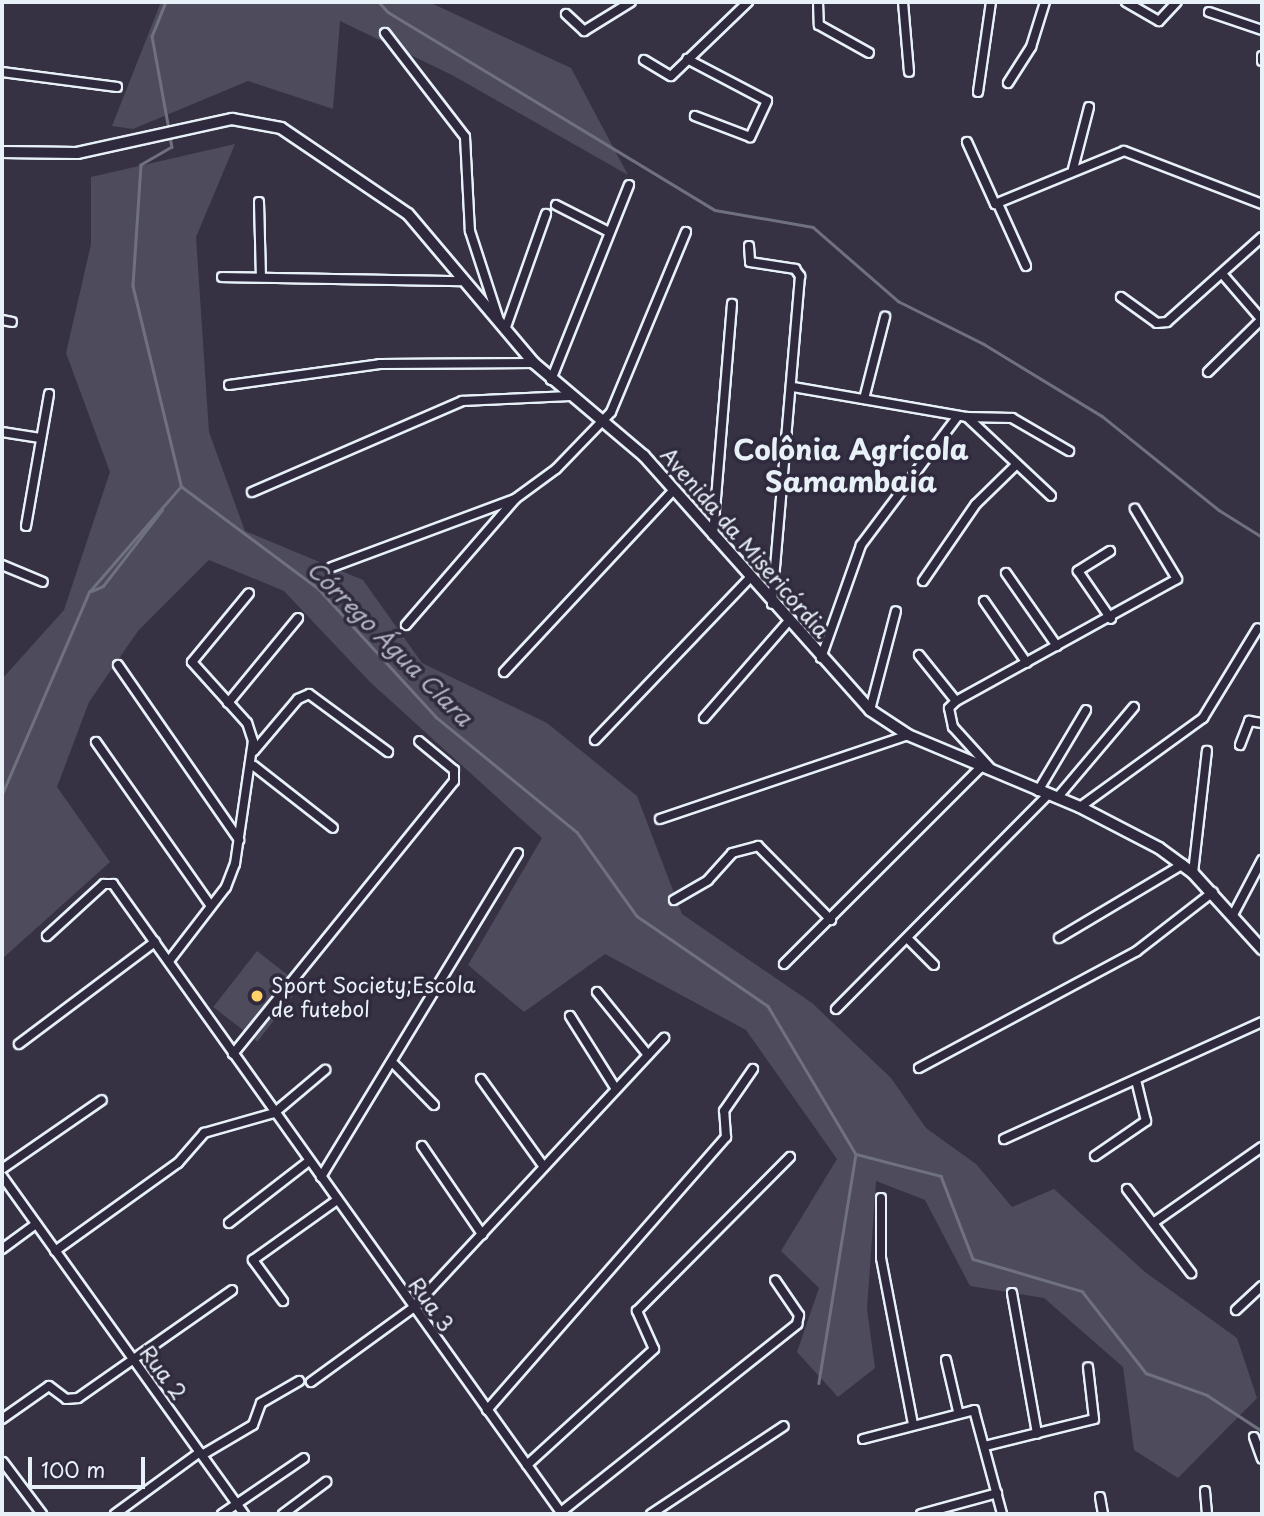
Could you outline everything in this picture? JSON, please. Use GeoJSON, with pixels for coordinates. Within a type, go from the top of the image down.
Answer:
{"type":"FeatureCollection","features":[{"type":"Feature","properties":{"kind":"street"},"geometry":{"type":"LineString","coordinates":[[566,14],[584,31],[631,2]]}},
{"type":"Feature","properties":{"kind":"street"},"geometry":{"type":"LineString","coordinates":[[644,60],[666,77],[748,2]]}},
{"type":"Feature","properties":{"kind":"street"},"geometry":{"type":"LineString","coordinates":[[818,2],[819,25],[869,53]]}},
{"type":"Feature","properties":{"kind":"street"},"geometry":{"type":"LineString","coordinates":[[903,2],[909,72]]}},
{"type":"Feature","properties":{"kind":"street"},"geometry":{"type":"LineString","coordinates":[[978,92],[991,2]]}},
{"type":"Feature","properties":{"kind":"street"},"geometry":{"type":"LineString","coordinates":[[1008,83],[1031,47],[1045,2]]}},
{"type":"Feature","properties":{"kind":"street"},"geometry":{"type":"LineString","coordinates":[[1126,2],[1159,21],[1177,2]]}},
{"type":"Feature","properties":{"kind":"street"},"geometry":{"type":"LineString","coordinates":[[1209,12],[1262,30]]}},
{"type":"Feature","properties":{"kind":"street"},"geometry":{"type":"LineString","coordinates":[[385,33],[465,137],[470,231],[502,324]]}},
{"type":"Feature","properties":{"kind":"street"},"geometry":{"type":"LineString","coordinates":[[1262,56],[1262,61]]}},
{"type":"Feature","properties":{"kind":"street"},"geometry":{"type":"LineString","coordinates":[[687,59],[767,101],[750,137],[695,116]]}},
{"type":"Feature","properties":{"kind":"street"},"geometry":{"type":"LineString","coordinates":[[2,72],[117,88]]}},
{"type":"Feature","properties":{"kind":"street"},"geometry":{"type":"LineString","coordinates":[[1073,169],[1089,107]]}},
{"type":"Feature","properties":{"kind":"street","name":"Avenida da Misericórdia"},"geometry":{"type":"LineString","coordinates":[[2,152],[77,153],[129,145],[232,120],[281,128],[381,193],[417,224],[460,281],[502,324],[534,363],[570,396],[605,420],[674,490],[787,623],[870,710],[908,735],[995,774],[1080,807],[1183,864],[1258,936],[1262,949]]}},
{"type":"Feature","properties":{"kind":"street"},"geometry":{"type":"LineString","coordinates":[[967,142],[1026,266]]}},
{"type":"Feature","properties":{"kind":"street"},"geometry":{"type":"LineString","coordinates":[[996,204],[1115,152],[1134,152],[1262,204]]}},
{"type":"Feature","properties":{"kind":"street"},"geometry":{"type":"LineString","coordinates":[[551,380],[607,231],[629,185]]}},
{"type":"Feature","properties":{"kind":"street"},"geometry":{"type":"LineString","coordinates":[[259,202],[261,276]]}},
{"type":"Feature","properties":{"kind":"street"},"geometry":{"type":"LineString","coordinates":[[555,205],[607,231]]}},
{"type":"Feature","properties":{"kind":"street"},"geometry":{"type":"LineString","coordinates":[[502,324],[546,214]]}},
{"type":"Feature","properties":{"kind":"street"},"geometry":{"type":"LineString","coordinates":[[332,567],[515,499],[542,482],[605,420],[686,232]]}},
{"type":"Feature","properties":{"kind":"street"},"geometry":{"type":"LineString","coordinates":[[1121,297],[1161,324],[1224,276],[1262,237]]}},
{"type":"Feature","properties":{"kind":"street"},"geometry":{"type":"LineString","coordinates":[[749,246],[750,262],[796,269],[800,276],[793,387],[772,604]]}},
{"type":"Feature","properties":{"kind":"street"},"geometry":{"type":"LineString","coordinates":[[1208,372],[1262,320],[1224,276]]}},
{"type":"Feature","properties":{"kind":"street"},"geometry":{"type":"LineString","coordinates":[[222,277],[460,281]]}},
{"type":"Feature","properties":{"kind":"street"},"geometry":{"type":"LineString","coordinates":[[713,535],[732,304]]}},
{"type":"Feature","properties":{"kind":"street"},"geometry":{"type":"LineString","coordinates":[[864,399],[885,317]]}},
{"type":"Feature","properties":{"kind":"street"},"geometry":{"type":"LineString","coordinates":[[2,320],[12,322]]}},
{"type":"Feature","properties":{"kind":"street"},"geometry":{"type":"LineString","coordinates":[[229,385],[380,364],[534,363]]}},
{"type":"Feature","properties":{"kind":"street"},"geometry":{"type":"LineString","coordinates":[[793,387],[962,417],[1012,418],[1069,451]]}},
{"type":"Feature","properties":{"kind":"street"},"geometry":{"type":"LineString","coordinates":[[26,526],[39,438],[49,394]]}},
{"type":"Feature","properties":{"kind":"street"},"geometry":{"type":"LineString","coordinates":[[252,492],[462,401],[570,396]]}},
{"type":"Feature","properties":{"kind":"street"},"geometry":{"type":"LineString","coordinates":[[962,417],[1051,496]]}},
{"type":"Feature","properties":{"kind":"street"},"geometry":{"type":"LineString","coordinates":[[821,658],[861,545],[962,417]]}},
{"type":"Feature","properties":{"kind":"street"},"geometry":{"type":"LineString","coordinates":[[2,432],[39,438]]}},
{"type":"Feature","properties":{"kind":"street"},"geometry":{"type":"LineString","coordinates":[[923,581],[976,504],[1017,464]]}},
{"type":"Feature","properties":{"kind":"street"},"geometry":{"type":"LineString","coordinates":[[505,672],[674,490]]}},
{"type":"Feature","properties":{"kind":"street"},"geometry":{"type":"LineString","coordinates":[[406,625],[515,499]]}},
{"type":"Feature","properties":{"kind":"street"},"geometry":{"type":"LineString","coordinates":[[995,774],[953,727],[949,708],[956,701],[1111,619],[1177,579],[1135,509]]}},
{"type":"Feature","properties":{"kind":"street"},"geometry":{"type":"LineString","coordinates":[[1110,551],[1078,571],[1111,619]]}},
{"type":"Feature","properties":{"kind":"street"},"geometry":{"type":"LineString","coordinates":[[2,565],[43,582]]}},
{"type":"Feature","properties":{"kind":"street"},"geometry":{"type":"LineString","coordinates":[[1006,573],[1057,646]]}},
{"type":"Feature","properties":{"kind":"street"},"geometry":{"type":"LineString","coordinates":[[595,740],[750,579]]}},
{"type":"Feature","properties":{"kind":"street"},"geometry":{"type":"LineString","coordinates":[[169,961],[230,879],[239,839],[254,766],[251,731],[192,662],[249,593]]}},
{"type":"Feature","properties":{"kind":"street"},"geometry":{"type":"LineString","coordinates":[[984,601],[1027,663]]}},
{"type":"Feature","properties":{"kind":"street"},"geometry":{"type":"LineString","coordinates":[[870,710],[896,611]]}},
{"type":"Feature","properties":{"kind":"street"},"geometry":{"type":"LineString","coordinates":[[228,703],[298,618]]}},
{"type":"Feature","properties":{"kind":"street"},"geometry":{"type":"LineString","coordinates":[[704,718],[787,623]]}},
{"type":"Feature","properties":{"kind":"street"},"geometry":{"type":"LineString","coordinates":[[1080,807],[1203,718],[1258,628]]}},
{"type":"Feature","properties":{"kind":"street"},"geometry":{"type":"LineString","coordinates":[[919,655],[956,701]]}},
{"type":"Feature","properties":{"kind":"street"},"geometry":{"type":"LineString","coordinates":[[118,665],[239,839]]}},
{"type":"Feature","properties":{"kind":"street"},"geometry":{"type":"LineString","coordinates":[[254,751],[298,699],[309,694],[388,752]]}},
{"type":"Feature","properties":{"kind":"street"},"geometry":{"type":"LineString","coordinates":[[836,1009],[1134,707]]}},
{"type":"Feature","properties":{"kind":"street"},"geometry":{"type":"LineString","coordinates":[[1048,794],[1086,710]]}},
{"type":"Feature","properties":{"kind":"street"},"geometry":{"type":"LineString","coordinates":[[1240,745],[1249,721],[1262,723]]}},
{"type":"Feature","properties":{"kind":"street"},"geometry":{"type":"LineString","coordinates":[[660,819],[908,735]]}},
{"type":"Feature","properties":{"kind":"street"},"geometry":{"type":"LineString","coordinates":[[233,1054],[454,781],[454,770],[419,741]]}},
{"type":"Feature","properties":{"kind":"street"},"geometry":{"type":"LineString","coordinates":[[96,742],[211,906]]}},
{"type":"Feature","properties":{"kind":"street"},"geometry":{"type":"LineString","coordinates":[[1193,873],[1207,751]]}},
{"type":"Feature","properties":{"kind":"street"},"geometry":{"type":"LineString","coordinates":[[254,766],[333,828]]}},
{"type":"Feature","properties":{"kind":"street"},"geometry":{"type":"LineString","coordinates":[[784,964],[981,768]]}},
{"type":"Feature","properties":{"kind":"street"},"geometry":{"type":"LineString","coordinates":[[674,900],[708,880],[732,853],[758,846],[831,920]]}},
{"type":"Feature","properties":{"kind":"street"},"geometry":{"type":"LineString","coordinates":[[321,1177],[518,853]]}},
{"type":"Feature","properties":{"kind":"street"},"geometry":{"type":"LineString","coordinates":[[1234,913],[1262,860]]}},
{"type":"Feature","properties":{"kind":"street"},"geometry":{"type":"LineString","coordinates":[[1059,938],[1183,864]]}},
{"type":"Feature","properties":{"kind":"street","name":"Rua 3"},"geometry":{"type":"LineString","coordinates":[[47,936],[110,882],[156,942],[274,1113],[562,1513]]}},
{"type":"Feature","properties":{"kind":"street"},"geometry":{"type":"LineString","coordinates":[[919,1068],[1137,951],[1213,892]]}},
{"type":"Feature","properties":{"kind":"street"},"geometry":{"type":"LineString","coordinates":[[907,938],[934,965]]}},
{"type":"Feature","properties":{"kind":"street"},"geometry":{"type":"LineString","coordinates":[[19,1044],[156,942]]}},
{"type":"Feature","properties":{"kind":"street"},"geometry":{"type":"LineString","coordinates":[[597,992],[648,1055]]}},
{"type":"Feature","properties":{"kind":"street"},"geometry":{"type":"LineString","coordinates":[[570,1016],[617,1089]]}},
{"type":"Feature","properties":{"kind":"street"},"geometry":{"type":"LineString","coordinates":[[1004,1139],[1262,1022]]}},
{"type":"Feature","properties":{"kind":"street"},"geometry":{"type":"LineString","coordinates":[[311,1382],[413,1308],[663,1038]]}},
{"type":"Feature","properties":{"kind":"street"},"geometry":{"type":"LineString","coordinates":[[392,1062],[434,1105]]}},
{"type":"Feature","properties":{"kind":"street"},"geometry":{"type":"LineString","coordinates":[[487,1410],[726,1137],[724,1111],[753,1069]]}},
{"type":"Feature","properties":{"kind":"street"},"geometry":{"type":"LineString","coordinates":[[55,1251],[172,1167],[204,1132],[274,1113],[325,1070]]}},
{"type":"Feature","properties":{"kind":"street"},"geometry":{"type":"LineString","coordinates":[[481,1079],[544,1167]]}},
{"type":"Feature","properties":{"kind":"street"},"geometry":{"type":"LineString","coordinates":[[1096,1156],[1146,1121],[1136,1080]]}},
{"type":"Feature","properties":{"kind":"street"},"geometry":{"type":"LineString","coordinates":[[2,1169],[102,1100]]}},
{"type":"Feature","properties":{"kind":"street"},"geometry":{"type":"LineString","coordinates":[[422,1146],[482,1234]]}},
{"type":"Feature","properties":{"kind":"street"},"geometry":{"type":"LineString","coordinates":[[1153,1223],[1262,1147]]}},
{"type":"Feature","properties":{"kind":"street"},"geometry":{"type":"LineString","coordinates":[[527,1465],[654,1349],[637,1311],[790,1157]]}},
{"type":"Feature","properties":{"kind":"street"},"geometry":{"type":"LineString","coordinates":[[229,1223],[309,1161]]}},
{"type":"Feature","properties":{"kind":"street","name":"Rua 2"},"geometry":{"type":"LineString","coordinates":[[2,1176],[244,1514]]}},
{"type":"Feature","properties":{"kind":"street"},"geometry":{"type":"LineString","coordinates":[[1127,1189],[1191,1273]]}},
{"type":"Feature","properties":{"kind":"street"},"geometry":{"type":"LineString","coordinates":[[881,1198],[881,1258],[913,1424]]}},
{"type":"Feature","properties":{"kind":"street"},"geometry":{"type":"LineString","coordinates":[[283,1301],[253,1260],[337,1200]]}},
{"type":"Feature","properties":{"kind":"street"},"geometry":{"type":"LineString","coordinates":[[2,1249],[36,1224]]}},
{"type":"Feature","properties":{"kind":"street"},"geometry":{"type":"LineString","coordinates":[[562,1513],[797,1324],[799,1315],[775,1280]]}},
{"type":"Feature","properties":{"kind":"street"},"geometry":{"type":"LineString","coordinates":[[1236,1310],[1262,1286]]}},
{"type":"Feature","properties":{"kind":"street"},"geometry":{"type":"LineString","coordinates":[[2,1419],[49,1386],[66,1399],[78,1398],[232,1290]]}},
{"type":"Feature","properties":{"kind":"street"},"geometry":{"type":"LineString","coordinates":[[1012,1293],[1037,1433]]}},
{"type":"Feature","properties":{"kind":"street"},"geometry":{"type":"LineString","coordinates":[[946,1360],[958,1411]]}},
{"type":"Feature","properties":{"kind":"street"},"geometry":{"type":"LineString","coordinates":[[985,1446],[1096,1416],[1088,1367]]}},
{"type":"Feature","properties":{"kind":"street"},"geometry":{"type":"LineString","coordinates":[[115,1514],[201,1453],[251,1426],[259,1406],[299,1381]]}},
{"type":"Feature","properties":{"kind":"street"},"geometry":{"type":"LineString","coordinates":[[863,1438],[958,1411],[976,1411],[1002,1514]]}},
{"type":"Feature","properties":{"kind":"street"},"geometry":{"type":"LineString","coordinates":[[651,1514],[784,1426]]}},
{"type":"Feature","properties":{"kind":"street"},"geometry":{"type":"LineString","coordinates":[[1254,1437],[1262,1459]]}},
{"type":"Feature","properties":{"kind":"street"},"geometry":{"type":"LineString","coordinates":[[222,1514],[304,1458]]}},
{"type":"Feature","properties":{"kind":"street"},"geometry":{"type":"LineString","coordinates":[[3,1462],[41,1514]]}},
{"type":"Feature","properties":{"kind":"street"},"geometry":{"type":"LineString","coordinates":[[283,1514],[326,1482]]}},
{"type":"Feature","properties":{"kind":"street"},"geometry":{"type":"LineString","coordinates":[[1205,1491],[1207,1514]]}},
{"type":"Feature","properties":{"kind":"street"},"geometry":{"type":"LineString","coordinates":[[921,1514],[997,1493]]}},
{"type":"Feature","properties":{"kind":"street"},"geometry":{"type":"LineString","coordinates":[[1100,1497],[1103,1514]]}},
{"type":"Feature","properties":{"kind":"shaded area"},"geometry":{"type":"Polygon","coordinates":[[[161,2],[429,2],[571,68],[628,175],[452,75],[340,21],[333,109],[248,81],[133,129],[112,126],[161,2]]]}},
{"type":"Feature","properties":{"kind":"shaded area"},"geometry":{"type":"Polygon","coordinates":[[[235,144],[196,237],[209,432],[245,531],[363,580],[422,663],[547,723],[637,796],[682,914],[812,1003],[891,1078],[926,1128],[976,1164],[1012,1207],[1054,1189],[1145,1272],[1237,1338],[1257,1398],[1178,1478],[1134,1450],[1123,1367],[1044,1298],[970,1286],[925,1200],[876,1181],[867,1309],[875,1368],[838,1397],[797,1352],[819,1288],[781,1251],[837,1159],[746,1030],[605,954],[524,1012],[468,965],[542,838],[370,682],[284,591],[209,560],[138,631],[89,702],[57,787],[110,862],[2,959],[2,679],[64,610],[110,472],[66,353],[91,244],[91,177],[235,144]]]}},
{"type":"Feature","properties":{"kind":"shaded area","name":"Sport Society;Escola de futebol"},"geometry":{"type":"Polygon","coordinates":[[[257,951],[301,985],[257,1041],[213,1007],[257,951]]]}},
{"type":"Feature","properties":{"kind":"waterway"},"geometry":{"type":"LineString","coordinates":[[166,2],[152,36],[169,130]]}},
{"type":"Feature","properties":{"kind":"waterway"},"geometry":{"type":"LineString","coordinates":[[379,2],[388,12],[715,210],[813,227],[898,301],[984,344],[1102,416],[1219,510],[1262,537]]}},
{"type":"Feature","properties":{"kind":"waterway"},"geometry":{"type":"LineString","coordinates":[[170,137],[172,147],[141,165],[133,286],[181,485]]}},
{"type":"Feature","properties":{"kind":"waterway","name":"Córrego Água Clara"},"geometry":{"type":"LineString","coordinates":[[2,794],[89,592],[181,486],[318,588],[436,717],[577,832],[637,916],[768,1006],[856,1154],[819,1383]]}},
{"type":"Feature","properties":{"kind":"waterway"},"geometry":{"type":"LineString","coordinates":[[92,591],[103,586],[162,510]]}},
{"type":"Feature","properties":{"kind":"waterway"},"geometry":{"type":"LineString","coordinates":[[856,1154],[941,1176],[973,1259],[1082,1291],[1146,1373],[1207,1395],[1262,1431]]}},
{"type":"Feature","properties":{"kind":"place","name":"Sport Society;Escola de futebol"},"geometry":{"type":"Point","coordinates":[257,996]}},
{"type":"Feature","properties":{"kind":"district","name":"Colônia Agrícola Samambaia"},"geometry":{"type":"Point","coordinates":[851,465]}}]}
